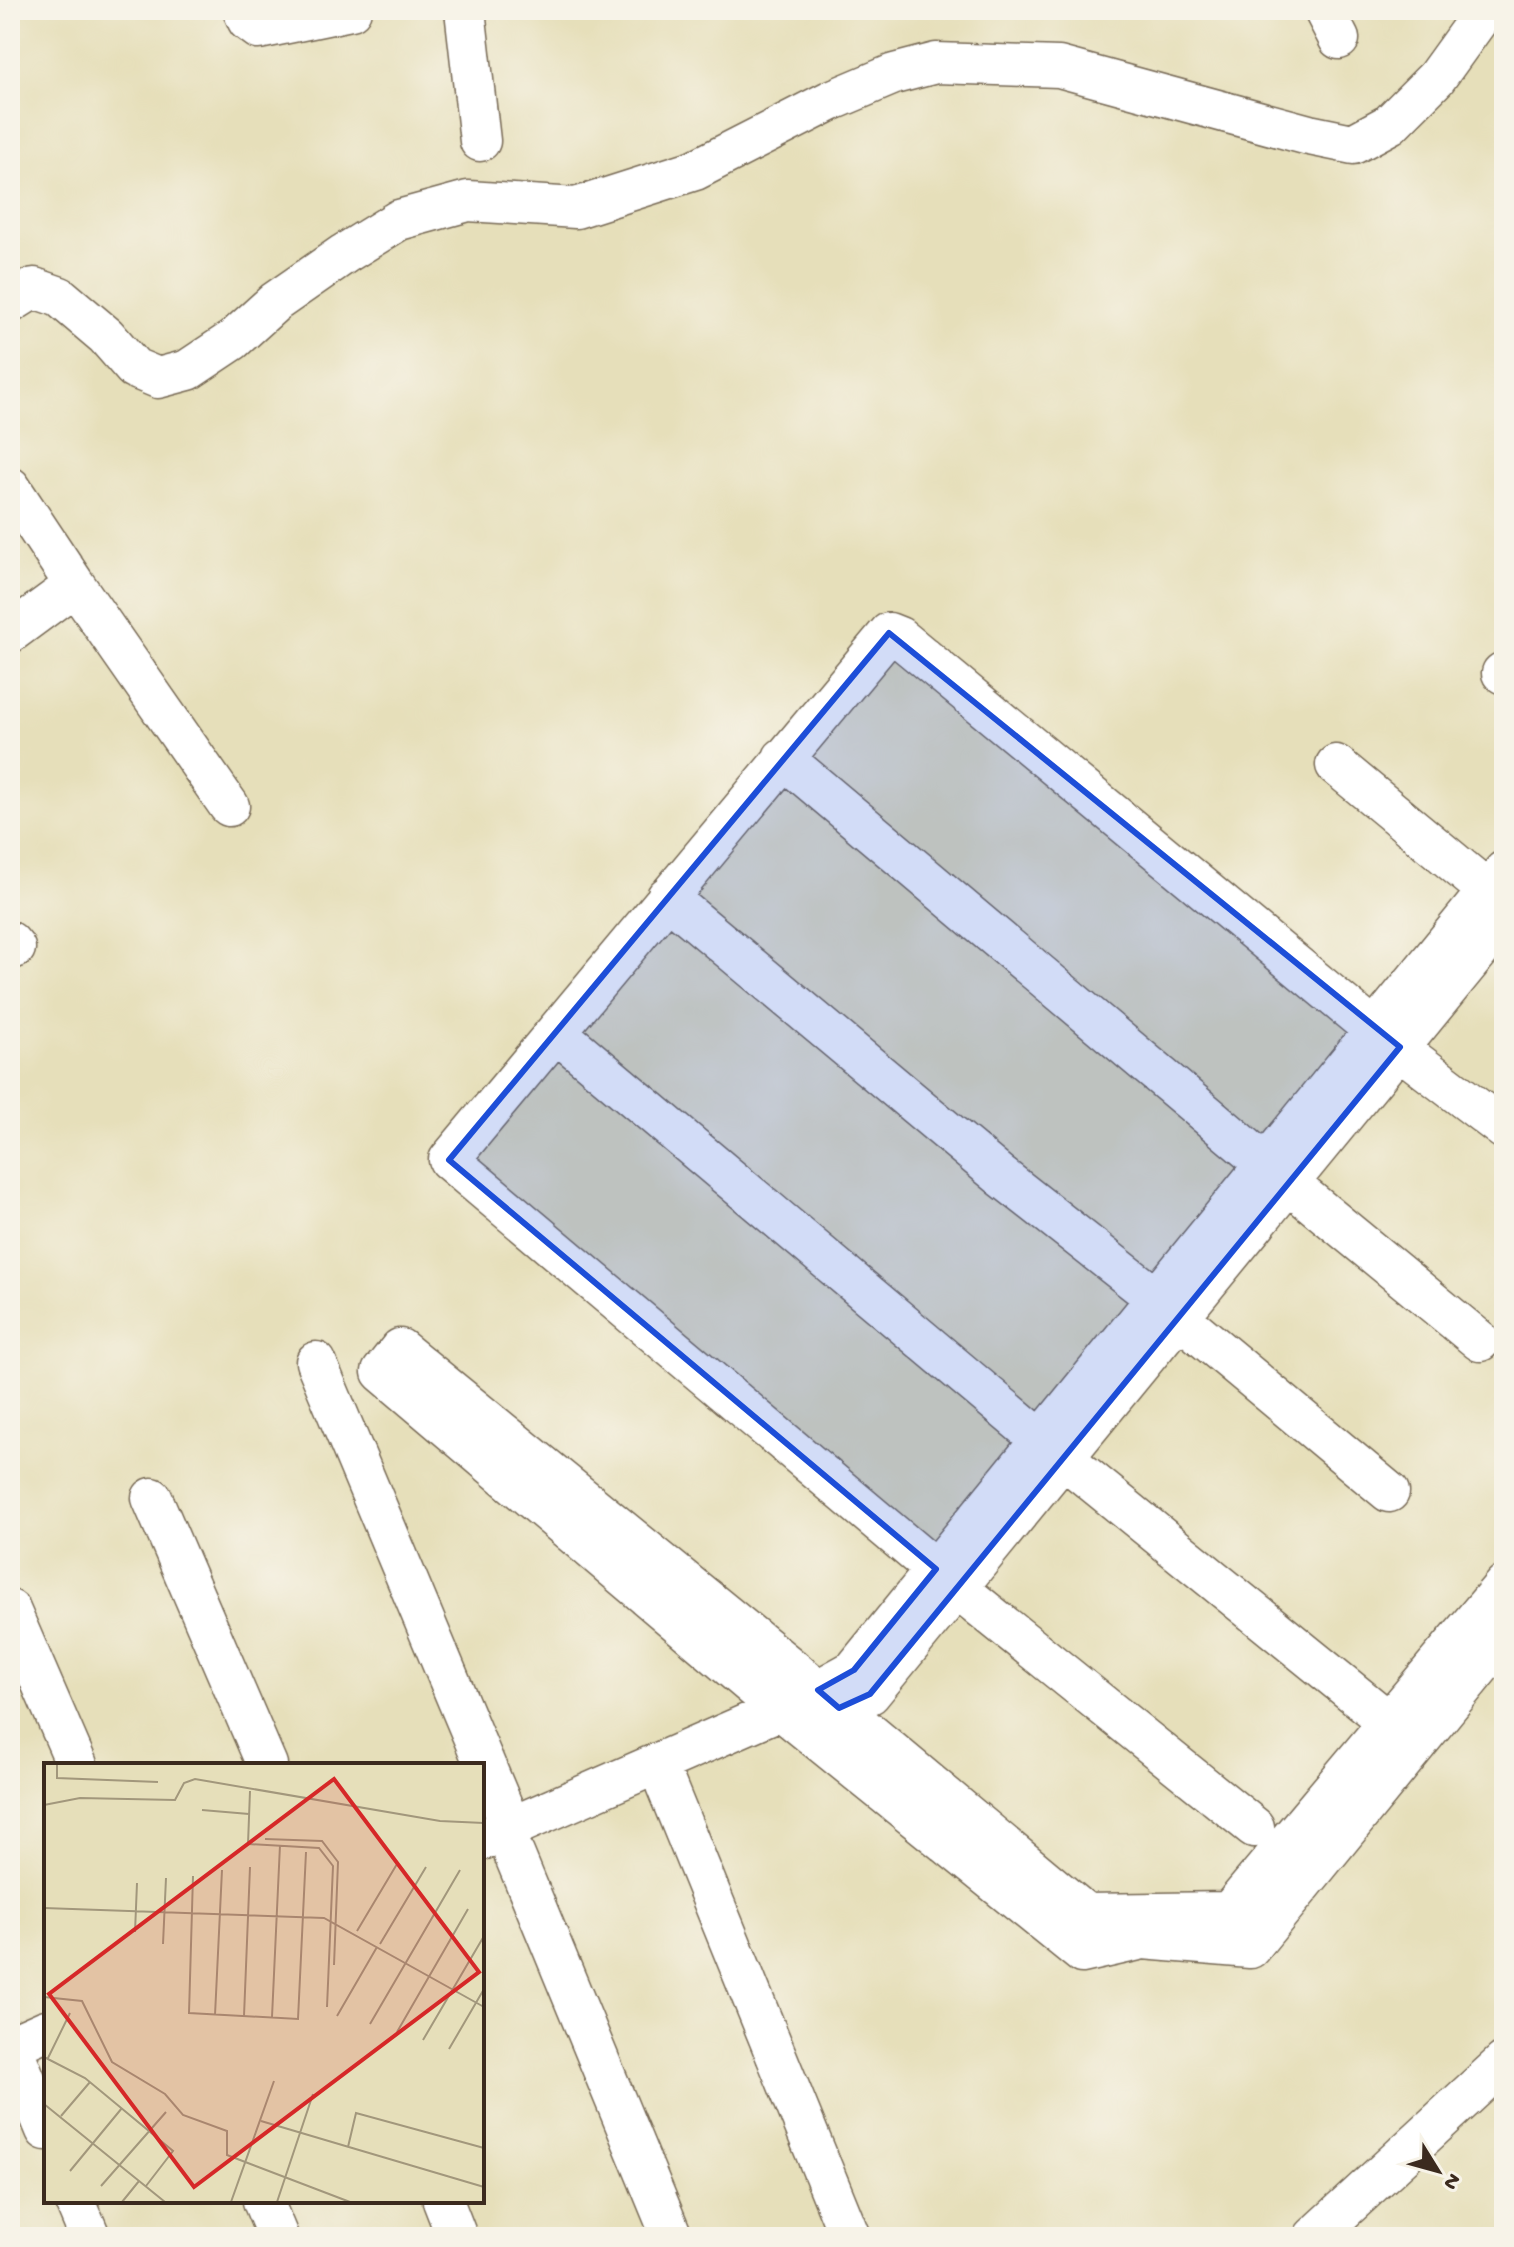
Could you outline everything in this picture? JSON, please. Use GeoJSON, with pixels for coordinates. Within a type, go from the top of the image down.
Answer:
{"type":"FeatureCollection","features":[{"type":"Feature","properties":{"kind":"street"},"geometry":{"type":"LineString","coordinates":[[243,10],[248,21],[259,29],[351,10]]}},
{"type":"Feature","properties":{"kind":"street"},"geometry":{"type":"LineString","coordinates":[[465,10],[480,141]]}},
{"type":"Feature","properties":{"kind":"street"},"geometry":{"type":"LineString","coordinates":[[10,303],[34,288],[60,297],[106,336],[134,368],[158,378],[188,370],[233,340],[275,302],[399,220],[468,201],[576,208],[695,170],[830,101],[894,74],[936,63],[1059,67],[1309,135],[1353,144],[1390,124],[1436,78],[1485,10]]}},
{"type":"Feature","properties":{"kind":"street"},"geometry":{"type":"LineString","coordinates":[[10,487],[229,806]]}},
{"type":"Feature","properties":{"kind":"street"},"geometry":{"type":"LineString","coordinates":[[10,633],[75,585]]}},
{"type":"Feature","properties":{"kind":"street"},"geometry":{"type":"LineString","coordinates":[[1254,1827],[947,1578],[449,1160],[889,633],[899,637],[1386,1038],[1504,1129]]}},
{"type":"Feature","properties":{"kind":"street"},"geometry":{"type":"LineString","coordinates":[[783,758],[1480,1341]]}},
{"type":"Feature","properties":{"kind":"street"},"geometry":{"type":"LineString","coordinates":[[497,1847],[666,1785],[809,1708],[854,1670],[947,1578],[1500,897],[1336,765]]}},
{"type":"Feature","properties":{"kind":"street"},"geometry":{"type":"LineString","coordinates":[[667,897],[1002,1177],[1167,1308],[1389,1492]]}},
{"type":"Feature","properties":{"kind":"street"},"geometry":{"type":"LineString","coordinates":[[556,1032],[1052,1448],[1389,1722]]}},
{"type":"Feature","properties":{"kind":"street"},"geometry":{"type":"LineString","coordinates":[[1504,1585],[1229,1912],[1086,1914],[809,1708],[382,1372],[400,1349],[809,1708],[1082,1953],[1143,1939],[1250,1948],[1504,1637]]}},
{"type":"Feature","properties":{"kind":"street"},"geometry":{"type":"LineString","coordinates":[[316,1362],[466,1763]]}},
{"type":"Feature","properties":{"kind":"street"},"geometry":{"type":"LineString","coordinates":[[152,1498],[266,1763]]}},
{"type":"Feature","properties":{"kind":"street"},"geometry":{"type":"LineString","coordinates":[[10,1610],[76,1763]]}},
{"type":"Feature","properties":{"kind":"street"},"geometry":{"type":"LineString","coordinates":[[497,1847],[809,1708]]}},
{"type":"Feature","properties":{"kind":"street"},"geometry":{"type":"LineString","coordinates":[[666,1785],[850,2237]]}},
{"type":"Feature","properties":{"kind":"street"},"geometry":{"type":"LineString","coordinates":[[484,1812],[672,2237]]}},
{"type":"Feature","properties":{"kind":"street"},"geometry":{"type":"LineString","coordinates":[[22,2053],[44,2124]]}},
{"type":"Feature","properties":{"kind":"street"},"geometry":{"type":"LineString","coordinates":[[1314,2237],[1504,2062]]}},
{"type":"Feature","properties":{"kind":"street"},"geometry":{"type":"LineString","coordinates":[[76,2203],[90,2237]]}},
{"type":"Feature","properties":{"kind":"street"},"geometry":{"type":"LineString","coordinates":[[264,2203],[278,2237]]}},
{"type":"Feature","properties":{"kind":"street"},"geometry":{"type":"LineString","coordinates":[[444,2203],[457,2237]]}},
{"type":"Feature","properties":{"kind":"highlighted area"},"geometry":{"type":"Polygon","coordinates":[[[889,633],[1400,1047],[870,1694],[839,1708],[818,1690],[854,1670],[936,1569],[449,1160],[889,633]]]}}]}
